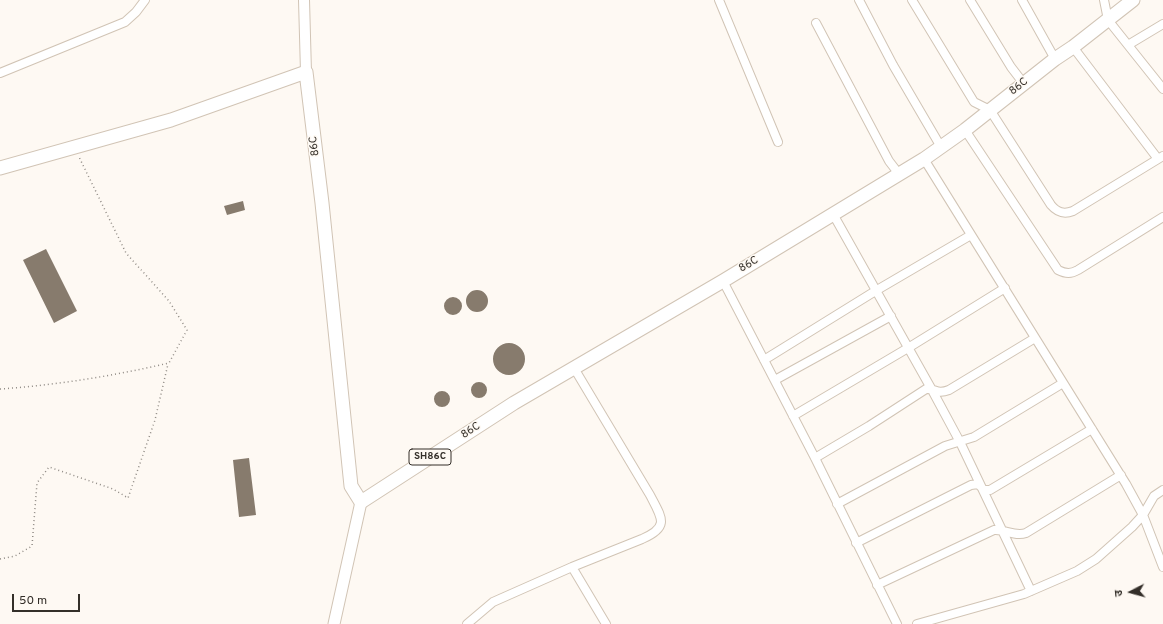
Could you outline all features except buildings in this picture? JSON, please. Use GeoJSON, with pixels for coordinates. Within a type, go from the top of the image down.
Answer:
{"type":"FeatureCollection","features":[{"type":"Feature","properties":{"kind":"main road","name":"86C"},"geometry":{"type":"LineString","coordinates":[[306,72],[351,486],[361,502],[514,402],[723,281],[924,159],[965,130],[1133,0]]}},
{"type":"Feature","properties":{"kind":"main road"},"geometry":{"type":"LineString","coordinates":[[0,168],[171,120],[306,72]]}},
{"type":"Feature","properties":{"kind":"main road"},"geometry":{"type":"LineString","coordinates":[[334,624],[361,502]]}},
{"type":"Feature","properties":{"kind":"street"},"geometry":{"type":"LineString","coordinates":[[0,73],[125,22],[136,12],[145,0]]}},
{"type":"Feature","properties":{"kind":"street"},"geometry":{"type":"LineString","coordinates":[[304,0],[306,72]]}},
{"type":"Feature","properties":{"kind":"street"},"geometry":{"type":"LineString","coordinates":[[719,0],[778,142]]}},
{"type":"Feature","properties":{"kind":"street"},"geometry":{"type":"LineString","coordinates":[[859,0],[893,65],[941,147]]}},
{"type":"Feature","properties":{"kind":"street"},"geometry":{"type":"LineString","coordinates":[[912,0],[974,102],[990,110],[1051,205],[1059,212],[1064,214],[1073,212],[1160,157],[1073,47]]}},
{"type":"Feature","properties":{"kind":"street"},"geometry":{"type":"LineString","coordinates":[[970,0],[1011,67],[1024,84]]}},
{"type":"Feature","properties":{"kind":"street"},"geometry":{"type":"LineString","coordinates":[[1022,0],[1055,59]]}},
{"type":"Feature","properties":{"kind":"street"},"geometry":{"type":"LineString","coordinates":[[1104,0],[1108,20],[1163,89]]}},
{"type":"Feature","properties":{"kind":"street"},"geometry":{"type":"LineString","coordinates":[[816,23],[889,161],[899,174]]}},
{"type":"Feature","properties":{"kind":"street"},"geometry":{"type":"LineString","coordinates":[[1128,45],[1163,24]]}},
{"type":"Feature","properties":{"kind":"street"},"geometry":{"type":"LineString","coordinates":[[965,130],[1058,270],[1062,272],[1073,273],[1163,217]]}},
{"type":"Feature","properties":{"kind":"street"},"geometry":{"type":"LineString","coordinates":[[924,159],[1121,475],[1144,515],[1163,567]]}},
{"type":"Feature","properties":{"kind":"street"},"geometry":{"type":"LineString","coordinates":[[833,214],[877,290],[960,442],[1031,591]]}},
{"type":"Feature","properties":{"kind":"street"},"geometry":{"type":"LineString","coordinates":[[764,360],[877,290],[971,235]]}},
{"type":"Feature","properties":{"kind":"street"},"geometry":{"type":"LineString","coordinates":[[723,281],[775,380],[897,624]]}},
{"type":"Feature","properties":{"kind":"street"},"geometry":{"type":"LineString","coordinates":[[793,416],[908,348],[1004,288]]}},
{"type":"Feature","properties":{"kind":"street"},"geometry":{"type":"LineString","coordinates":[[775,380],[891,316]]}},
{"type":"Feature","properties":{"kind":"street"},"geometry":{"type":"LineString","coordinates":[[814,458],[869,426],[920,392],[926,389],[939,392],[949,390],[1035,338]]}},
{"type":"Feature","properties":{"kind":"street"},"geometry":{"type":"LineString","coordinates":[[467,624],[493,602],[572,567],[653,534],[657,531],[661,522],[661,516],[650,495],[574,368]]}},
{"type":"Feature","properties":{"kind":"street"},"geometry":{"type":"LineString","coordinates":[[837,504],[945,446],[974,437],[1063,382]]}},
{"type":"Feature","properties":{"kind":"street"},"geometry":{"type":"LineString","coordinates":[[856,543],[971,485],[978,484],[984,490],[990,490],[1092,429]]}},
{"type":"Feature","properties":{"kind":"street"},"geometry":{"type":"LineString","coordinates":[[877,585],[994,530],[1001,530],[1020,535],[1026,533],[1121,475]]}},
{"type":"Feature","properties":{"kind":"street"},"geometry":{"type":"LineString","coordinates":[[917,624],[1031,591],[1077,570],[1091,562],[1132,527],[1144,515],[1154,496],[1163,490]]}},
{"type":"Feature","properties":{"kind":"street"},"geometry":{"type":"LineString","coordinates":[[572,567],[606,624]]}},
{"type":"Feature","properties":{"kind":"path"},"geometry":{"type":"LineString","coordinates":[[0,559],[15,556],[32,546],[38,483],[49,466],[113,489],[128,498],[155,420],[168,363],[187,330],[169,301],[126,253],[74,147]]}},
{"type":"Feature","properties":{"kind":"path"},"geometry":{"type":"LineString","coordinates":[[0,389],[44,386],[127,373],[168,363]]}}]}
